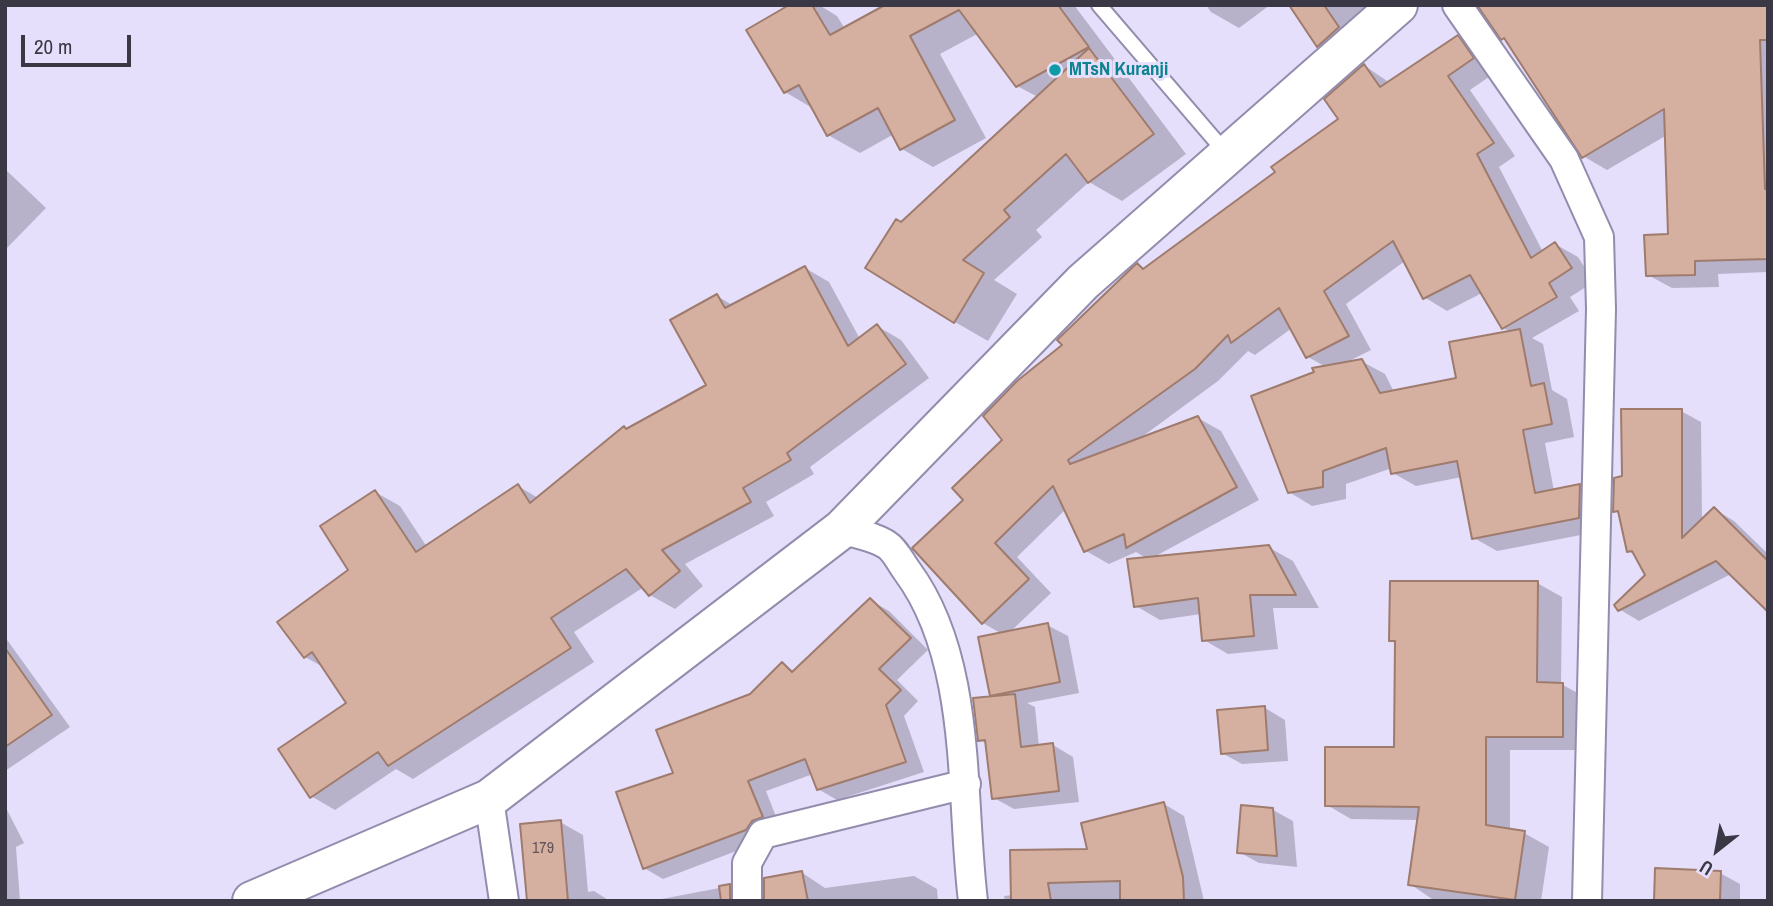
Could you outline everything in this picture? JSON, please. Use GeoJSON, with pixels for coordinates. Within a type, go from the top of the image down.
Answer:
{"type":"FeatureCollection","features":[{"type":"Feature","properties":{"kind":"street"},"geometry":{"type":"LineString","coordinates":[[252,901],[489,799],[842,529],[1083,282],[1398,5]]}},
{"type":"Feature","properties":{"kind":"street"},"geometry":{"type":"LineString","coordinates":[[1457,5],[1564,159],[1599,237],[1601,309],[1587,901]]}},
{"type":"Feature","properties":{"kind":"street"},"geometry":{"type":"LineString","coordinates":[[842,529],[888,545],[920,588],[942,640],[964,743],[968,861],[973,901]]}},
{"type":"Feature","properties":{"kind":"street"},"geometry":{"type":"LineString","coordinates":[[747,901],[747,863],[763,834],[966,784]]}},
{"type":"Feature","properties":{"kind":"street"},"geometry":{"type":"LineString","coordinates":[[489,799],[504,901]]}},
{"type":"Feature","properties":{"kind":"lane"},"geometry":{"type":"LineString","coordinates":[[1099,5],[1228,155]]}},
{"type":"Feature","properties":{"kind":"building"},"geometry":{"type":"Polygon","coordinates":[[[789,5],[812,5],[830,35],[885,5],[1058,5],[1089,47],[1016,87],[959,10],[910,36],[955,120],[900,150],[878,108],[827,136],[799,85],[784,93],[746,30],[789,5]]]}},
{"type":"Feature","properties":{"kind":"building"},"geometry":{"type":"Polygon","coordinates":[[[1289,5],[1324,5],[1339,27],[1317,47],[1289,5]]]}},
{"type":"Feature","properties":{"kind":"building"},"geometry":{"type":"Polygon","coordinates":[[[1477,5],[1768,5],[1768,40],[1760,40],[1765,189],[1768,189],[1768,259],[1695,261],[1695,275],[1646,276],[1644,235],[1668,234],[1664,109],[1582,158],[1504,38],[1501,40],[1477,5]]]}},
{"type":"Feature","properties":{"kind":"building"},"geometry":{"type":"Polygon","coordinates":[[[1458,35],[1474,58],[1448,76],[1494,143],[1477,154],[1531,258],[1555,242],[1572,268],[1549,283],[1557,297],[1502,329],[1470,275],[1423,299],[1393,241],[1324,291],[1349,336],[1306,358],[1279,308],[1231,343],[1228,335],[1195,369],[1068,460],[1070,464],[1198,416],[1237,487],[1126,548],[1124,534],[1084,552],[1053,486],[995,543],[1029,579],[982,624],[912,548],[963,500],[952,488],[1002,440],[983,416],[1017,381],[1062,345],[1057,340],[1137,263],[1143,269],[1275,172],[1271,167],[1338,119],[1324,99],[1364,64],[1380,87],[1458,35]]]}},
{"type":"Feature","properties":{"kind":"building"},"geometry":{"type":"Polygon","coordinates":[[[1089,48],[1154,134],[1088,183],[1066,154],[1004,210],[1010,217],[963,260],[984,273],[954,323],[865,268],[896,219],[901,222],[1089,48]]]}},
{"type":"Feature","properties":{"kind":"building"},"geometry":{"type":"Polygon","coordinates":[[[805,266],[848,346],[877,324],[906,364],[787,453],[791,460],[743,488],[751,502],[662,550],[680,571],[649,596],[626,569],[551,618],[571,648],[388,766],[378,752],[310,798],[278,749],[346,703],[312,652],[304,658],[277,622],[348,570],[320,526],[375,490],[416,552],[518,484],[530,503],[624,426],[626,429],[706,385],[670,320],[717,294],[725,308],[805,266]]]}},
{"type":"Feature","properties":{"kind":"building"},"geometry":{"type":"Polygon","coordinates":[[[1520,329],[1531,386],[1544,383],[1552,424],[1523,430],[1535,493],[1580,484],[1579,518],[1472,539],[1457,461],[1391,474],[1386,448],[1323,471],[1323,487],[1288,493],[1251,396],[1314,372],[1312,368],[1362,359],[1380,393],[1456,378],[1449,342],[1520,329]]]}},
{"type":"Feature","properties":{"kind":"building"},"geometry":{"type":"Polygon","coordinates":[[[1621,409],[1682,409],[1682,538],[1714,507],[1768,561],[1768,612],[1716,561],[1618,611],[1614,605],[1645,575],[1632,551],[1627,552],[1618,511],[1613,512],[1614,478],[1622,476],[1621,409]]]}},
{"type":"Feature","properties":{"kind":"building"},"geometry":{"type":"Polygon","coordinates":[[[1269,545],[1296,595],[1250,595],[1254,636],[1202,641],[1198,598],[1134,607],[1127,559],[1269,545]]]}},
{"type":"Feature","properties":{"kind":"building"},"geometry":{"type":"Polygon","coordinates":[[[1390,581],[1538,581],[1537,682],[1563,683],[1563,737],[1486,737],[1486,825],[1525,831],[1515,900],[1408,885],[1419,807],[1325,806],[1325,747],[1394,747],[1395,641],[1389,641],[1390,581]]]}},
{"type":"Feature","properties":{"kind":"building"},"geometry":{"type":"Polygon","coordinates":[[[870,598],[911,638],[879,669],[901,690],[886,705],[906,762],[817,790],[805,759],[748,781],[763,817],[752,821],[746,830],[643,869],[616,792],[673,773],[656,730],[750,694],[782,662],[792,672],[870,598]]]}},
{"type":"Feature","properties":{"kind":"building"},"geometry":{"type":"Polygon","coordinates":[[[1048,623],[1060,682],[990,696],[978,637],[1048,623]]]}},
{"type":"Feature","properties":{"kind":"building"},"geometry":{"type":"Polygon","coordinates":[[[5,648],[52,715],[5,747],[5,648]]]}},
{"type":"Feature","properties":{"kind":"building"},"geometry":{"type":"Polygon","coordinates":[[[1015,694],[1021,747],[1053,743],[1059,791],[992,799],[985,740],[978,741],[973,698],[1015,694]]]}},
{"type":"Feature","properties":{"kind":"building"},"geometry":{"type":"Polygon","coordinates":[[[1265,706],[1268,750],[1221,754],[1217,710],[1265,706]]]}},
{"type":"Feature","properties":{"kind":"building"},"geometry":{"type":"Polygon","coordinates":[[[1164,802],[1183,877],[1184,901],[1120,901],[1120,881],[1048,883],[1051,901],[1011,901],[1010,850],[1087,849],[1081,823],[1164,802]]]}},
{"type":"Feature","properties":{"kind":"building"},"geometry":{"type":"Polygon","coordinates":[[[1241,805],[1273,808],[1277,856],[1237,853],[1241,805]]]}},
{"type":"Feature","properties":{"kind":"building"},"geometry":{"type":"Polygon","coordinates":[[[561,820],[568,901],[527,901],[520,824],[561,820]]]}},
{"type":"Feature","properties":{"kind":"building"},"geometry":{"type":"Polygon","coordinates":[[[1655,868],[1721,871],[1720,901],[1654,901],[1655,868]]]}},
{"type":"Feature","properties":{"kind":"building"},"geometry":{"type":"Polygon","coordinates":[[[802,871],[808,901],[764,901],[764,878],[802,871]]]}},
{"type":"Feature","properties":{"kind":"building"},"geometry":{"type":"Polygon","coordinates":[[[730,884],[730,901],[721,901],[719,886],[730,884]]]}},
{"type":"Feature","properties":{"kind":"place","name":"MTsN Kuranji"},"geometry":{"type":"Point","coordinates":[1055,70]}}]}
